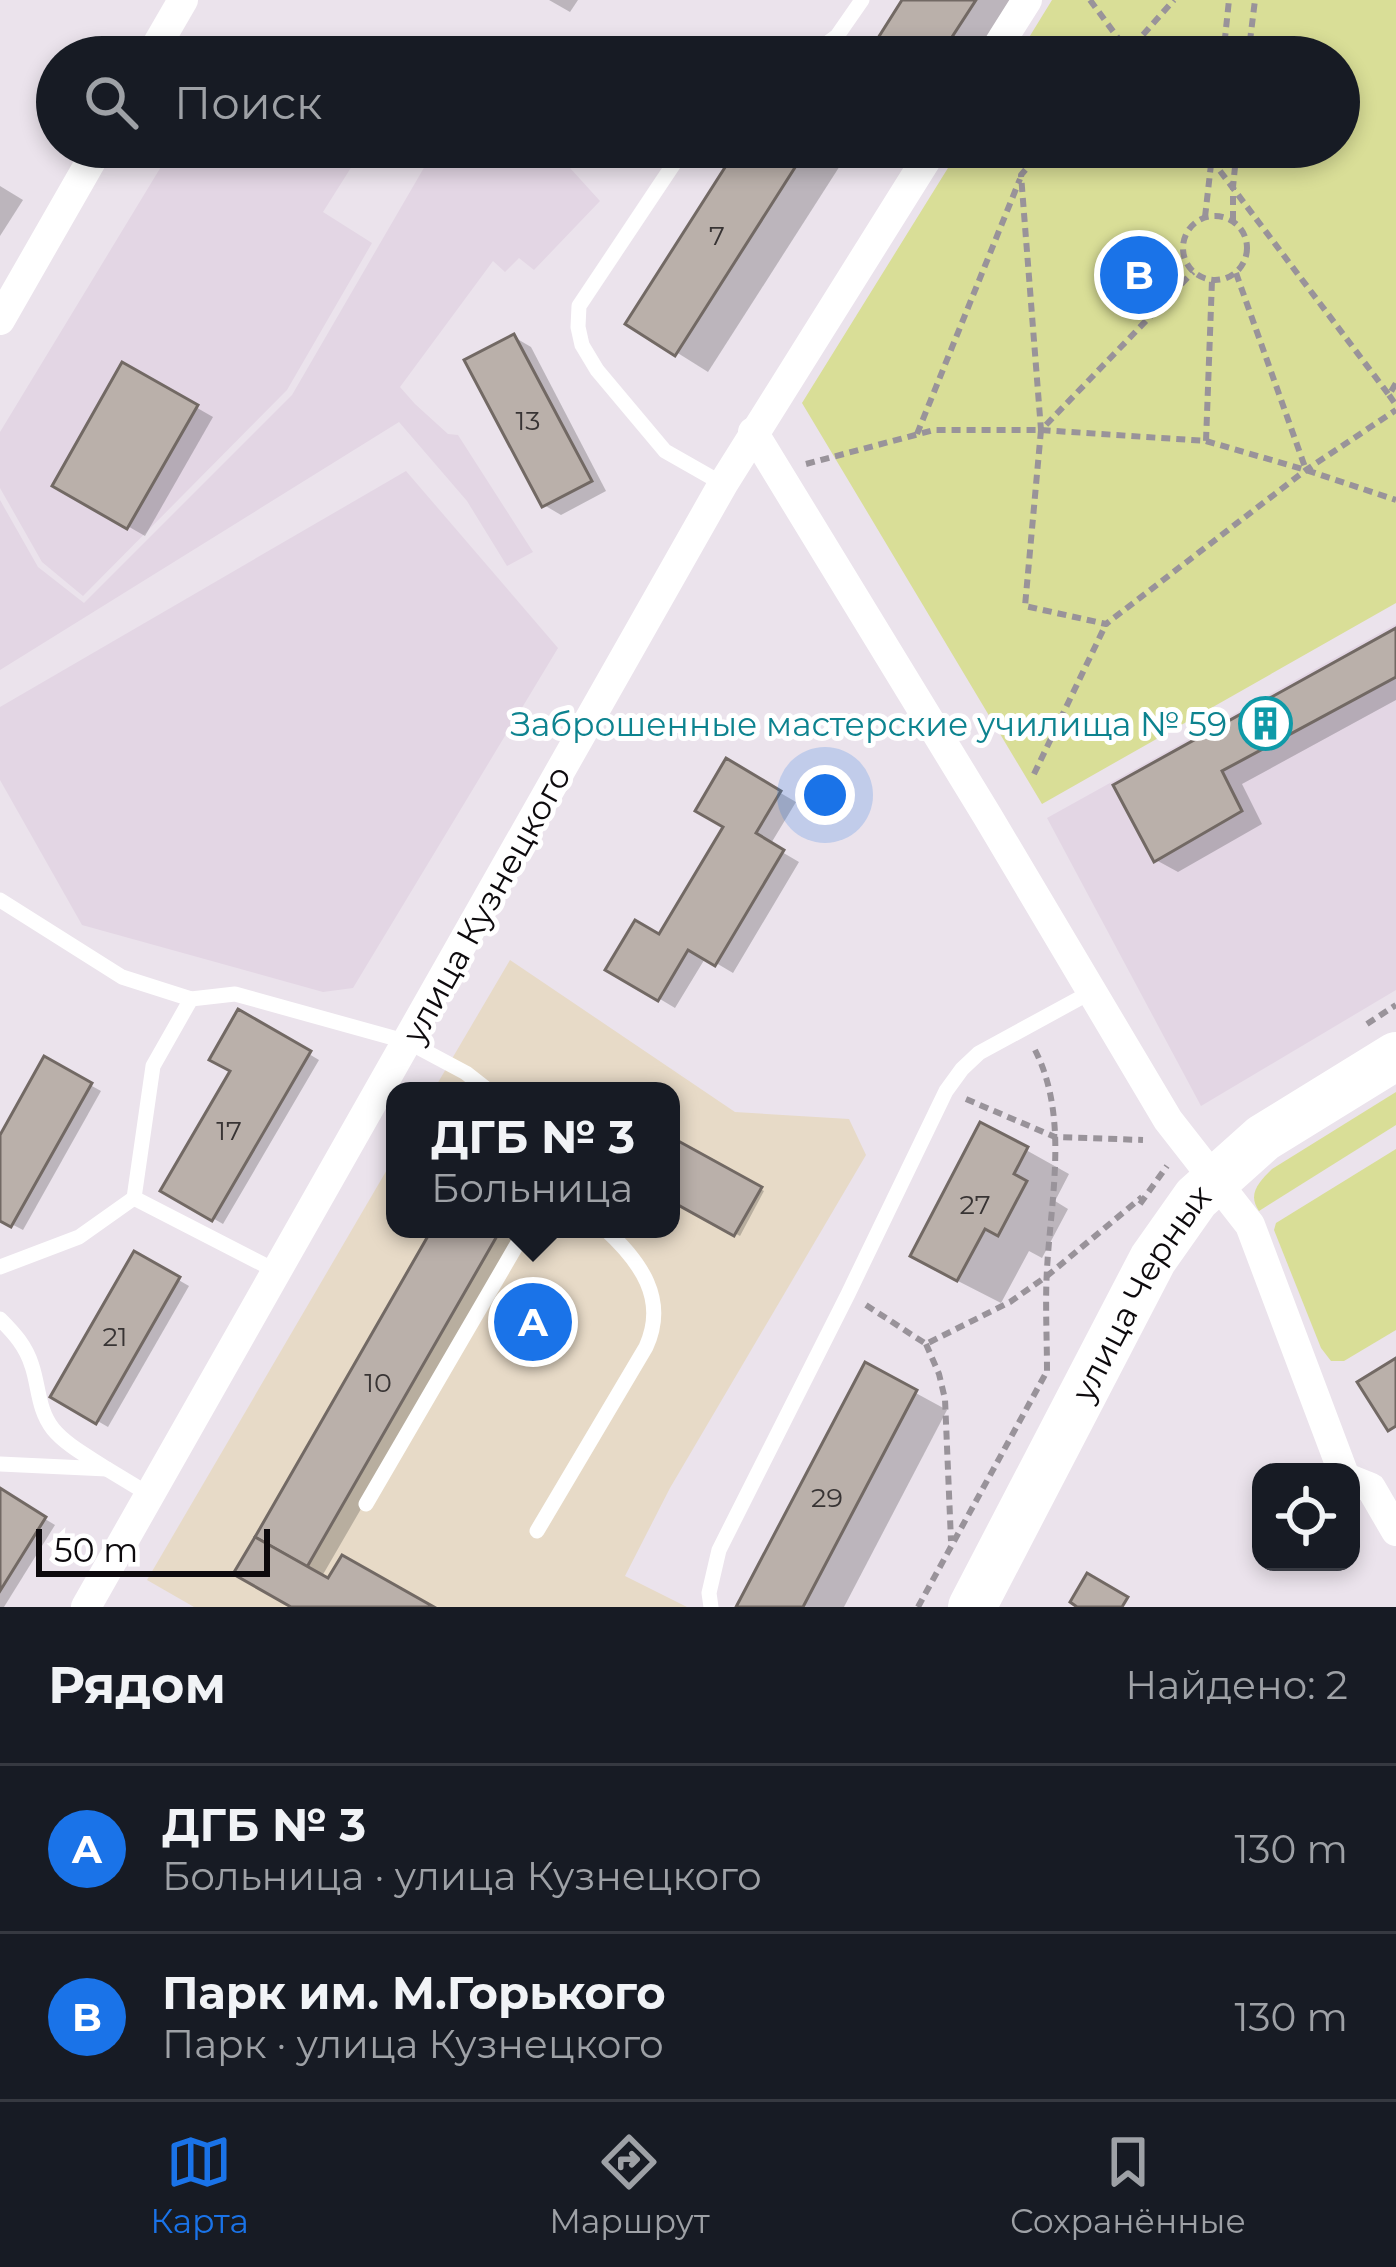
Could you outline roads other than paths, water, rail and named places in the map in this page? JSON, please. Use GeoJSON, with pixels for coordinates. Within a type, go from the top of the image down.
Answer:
{"type":"FeatureCollection","features":[{"type":"Feature","properties":{"kind":"main road","name":"улица Черных"},"geometry":{"type":"LineString","coordinates":[[972,1607],[1153,1259],[1196,1198],[1263,1138],[1396,1056]]}},
{"type":"Feature","properties":{"kind":"street"},"geometry":{"type":"LineString","coordinates":[[162,36],[183,0]]}},
{"type":"Feature","properties":{"kind":"street"},"geometry":{"type":"LineString","coordinates":[[1004,36],[1027,0]]}},
{"type":"Feature","properties":{"kind":"street"},"geometry":{"type":"LineString","coordinates":[[0,320],[87,168]]}},
{"type":"Feature","properties":{"kind":"street","name":"улица Кузнецкого"},"geometry":{"type":"LineString","coordinates":[[96,1602],[150,1495],[723,484],[921,168]]}},
{"type":"Feature","properties":{"kind":"street"},"geometry":{"type":"LineString","coordinates":[[753,432],[1168,1120],[1250,1225],[1340,1463]]}},
{"type":"Feature","properties":{"kind":"street"},"geometry":{"type":"LineString","coordinates":[[1360,1484],[1371,1488],[1396,1531]]}},
{"type":"Feature","properties":{"kind":"lane"},"geometry":{"type":"LineString","coordinates":[[837,36],[862,0]]}},
{"type":"Feature","properties":{"kind":"lane"},"geometry":{"type":"LineString","coordinates":[[672,168],[579,306],[578,327],[582,345],[597,370],[665,451],[723,484]]}},
{"type":"Feature","properties":{"kind":"lane"},"geometry":{"type":"LineString","coordinates":[[0,900],[122,977],[191,999],[236,994],[408,1042],[478,1082]]}},
{"type":"Feature","properties":{"kind":"lane"},"geometry":{"type":"LineString","coordinates":[[711,1607],[709,1592],[719,1550],[946,1091],[979,1053],[1091,992]]}},
{"type":"Feature","properties":{"kind":"lane"},"geometry":{"type":"LineString","coordinates":[[0,1267],[79,1237],[134,1198],[154,1066],[191,999]]}},
{"type":"Feature","properties":{"kind":"lane"},"geometry":{"type":"LineString","coordinates":[[134,1198],[278,1272]]}},
{"type":"Feature","properties":{"kind":"lane"},"geometry":{"type":"LineString","coordinates":[[366,1504],[521,1238]]}},
{"type":"Feature","properties":{"kind":"lane"},"geometry":{"type":"LineString","coordinates":[[537,1531],[655,1329],[655,1309],[641,1268],[613,1238]]}},
{"type":"Feature","properties":{"kind":"lane"},"geometry":{"type":"LineString","coordinates":[[0,1319],[22,1342],[41,1407],[58,1436],[150,1495]]}},
{"type":"Feature","properties":{"kind":"lane"},"geometry":{"type":"LineString","coordinates":[[0,1464],[107,1469]]}},
{"type":"Feature","properties":{"kind":"place","name":"Парк им. М.Горького"},"geometry":{"type":"Point","coordinates":[1139,275]}},
{"type":"Feature","properties":{"kind":"place","name":"Заброшенные мастерские училища № 59"},"geometry":{"type":"Point","coordinates":[1266,724]}},
{"type":"Feature","properties":{"kind":"place","name":"ДГБ № 3"},"geometry":{"type":"Point","coordinates":[533,1322]}}]}
